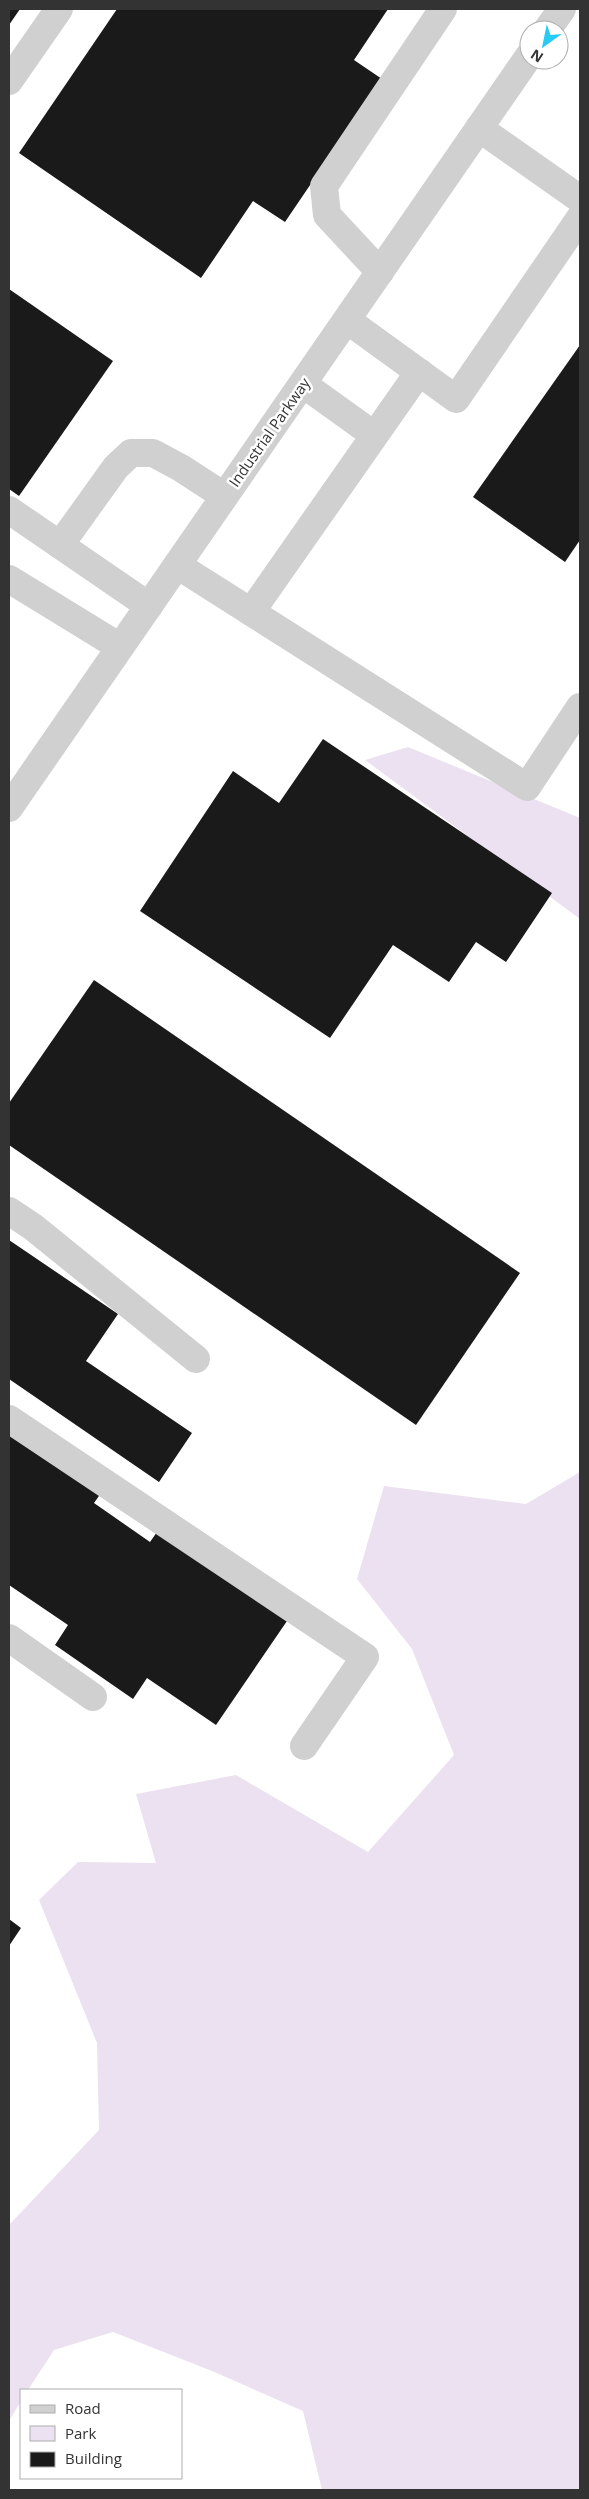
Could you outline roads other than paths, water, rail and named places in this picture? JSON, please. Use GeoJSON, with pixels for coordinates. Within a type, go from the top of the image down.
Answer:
{"type":"FeatureCollection","features":[{"type":"Feature","properties":{"kind":"street"},"geometry":{"type":"LineString","coordinates":[[9,81],[59,9]]}},
{"type":"Feature","properties":{"kind":"street"},"geometry":{"type":"LineString","coordinates":[[380,272],[327,215],[324,186],[443,9]]}},
{"type":"Feature","properties":{"kind":"street"},"geometry":{"type":"LineString","coordinates":[[554,20],[562,9]]}},
{"type":"Feature","properties":{"kind":"street"},"geometry":{"type":"LineString","coordinates":[[569,9],[580,17]]}},
{"type":"Feature","properties":{"kind":"street","name":"Industrial Parkway"},"geometry":{"type":"LineString","coordinates":[[9,808],[519,70]]}},
{"type":"Feature","properties":{"kind":"street"},"geometry":{"type":"LineString","coordinates":[[479,128],[580,198]]}},
{"type":"Feature","properties":{"kind":"street"},"geometry":{"type":"LineString","coordinates":[[347,320],[456,399],[580,218]]}},
{"type":"Feature","properties":{"kind":"street"},"geometry":{"type":"LineString","coordinates":[[251,612],[419,372]]}},
{"type":"Feature","properties":{"kind":"street"},"geometry":{"type":"LineString","coordinates":[[302,384],[374,435]]}},
{"type":"Feature","properties":{"kind":"street"},"geometry":{"type":"LineString","coordinates":[[60,545],[116,467],[131,453],[153,453],[224,496]]}},
{"type":"Feature","properties":{"kind":"street"},"geometry":{"type":"LineString","coordinates":[[9,510],[149,606]]}},
{"type":"Feature","properties":{"kind":"street"},"geometry":{"type":"LineString","coordinates":[[177,565],[527,787],[580,707]]}},
{"type":"Feature","properties":{"kind":"street"},"geometry":{"type":"LineString","coordinates":[[9,579],[120,647]]}},
{"type":"Feature","properties":{"kind":"street"},"geometry":{"type":"LineString","coordinates":[[9,1211],[196,1359]]}},
{"type":"Feature","properties":{"kind":"street"},"geometry":{"type":"LineString","coordinates":[[9,1419],[365,1657],[304,1746]]}},
{"type":"Feature","properties":{"kind":"street"},"geometry":{"type":"LineString","coordinates":[[9,1638],[93,1697]]}}]}
